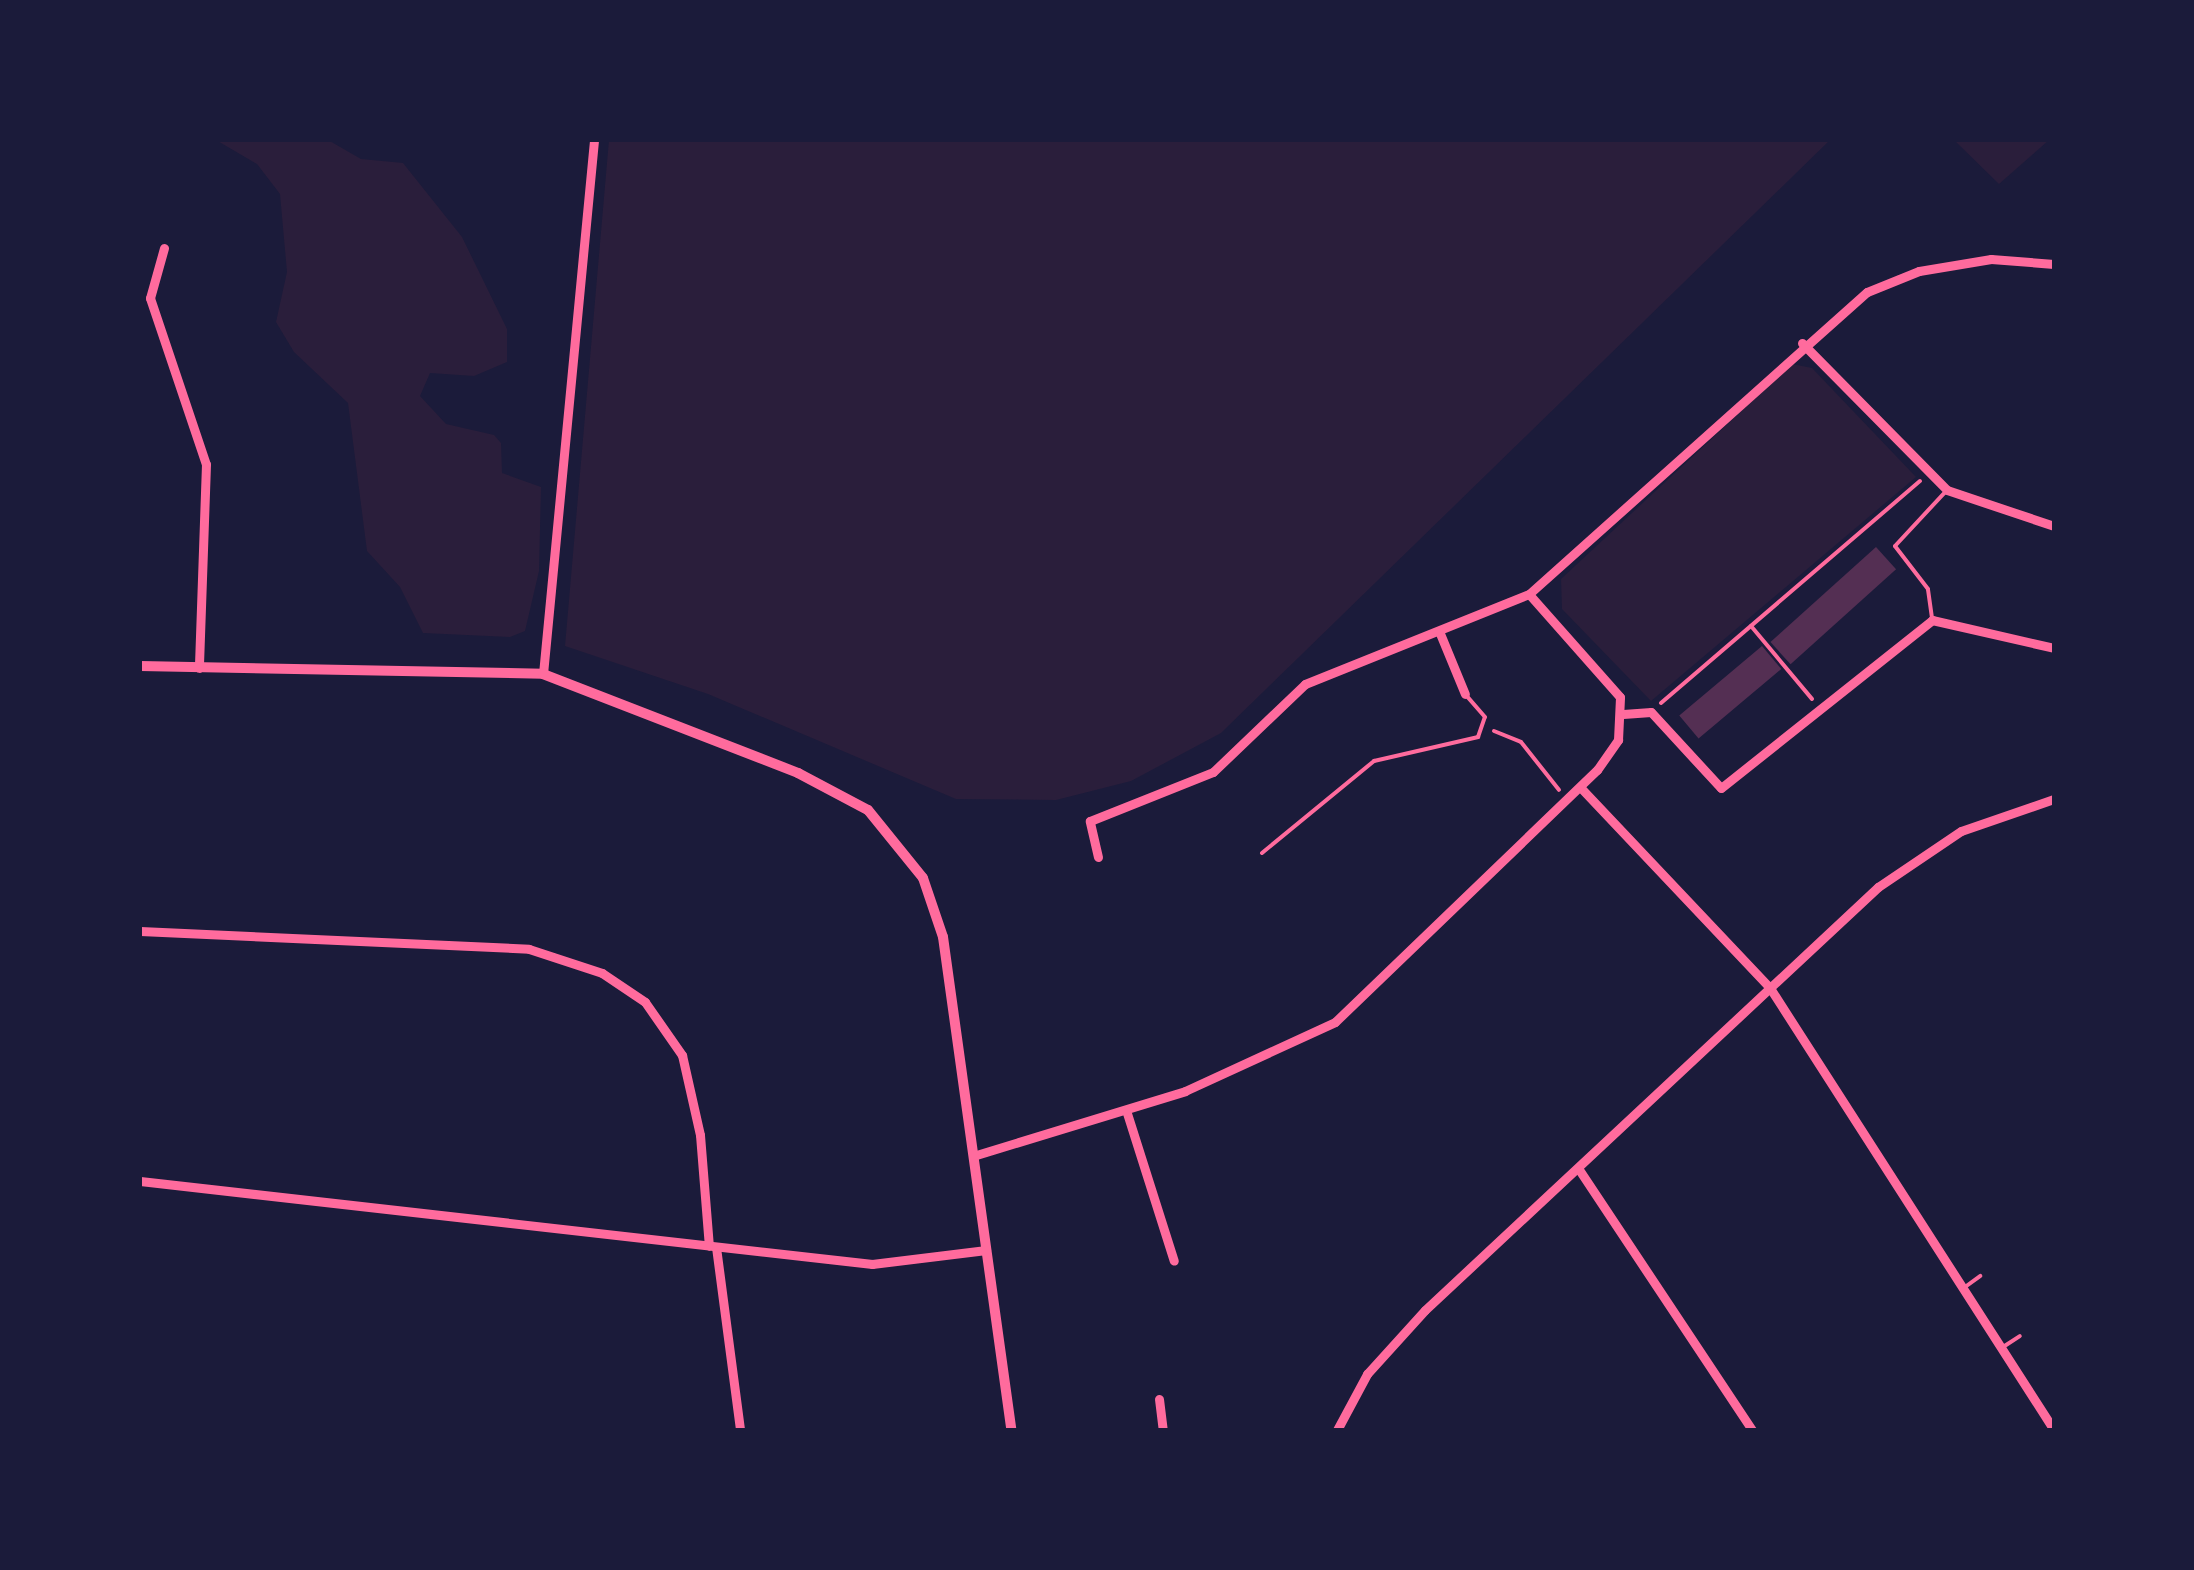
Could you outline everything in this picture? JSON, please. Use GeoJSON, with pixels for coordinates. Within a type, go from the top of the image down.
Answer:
{"type":"FeatureCollection","features":[{"type":"Feature","properties":{"kind":"street"},"geometry":{"type":"LineString","coordinates":[[543,674],[594,140]]}},
{"type":"Feature","properties":{"kind":"street"},"geometry":{"type":"LineString","coordinates":[[164,248],[150,298],[206,464],[199,668]]}},
{"type":"Feature","properties":{"kind":"street"},"geometry":{"type":"LineString","coordinates":[[1098,857],[1090,821],[1213,772],[1319,675],[1529,594],[1802,343],[1852,302],[1899,276],[1991,259],[2054,264]]}},
{"type":"Feature","properties":{"kind":"street"},"geometry":{"type":"LineString","coordinates":[[1802,343],[1927,474],[1947,490],[2054,526]]}},
{"type":"Feature","properties":{"kind":"street"},"geometry":{"type":"LineString","coordinates":[[973,1156],[1126,1110],[1250,1065],[1335,1022],[1580,787],[1613,750],[1623,714],[1612,682],[1529,594]]}},
{"type":"Feature","properties":{"kind":"street"},"geometry":{"type":"LineString","coordinates":[[1623,714],[1650,712],[1721,788],[1932,620],[2054,648]]}},
{"type":"Feature","properties":{"kind":"street"},"geometry":{"type":"LineString","coordinates":[[1438,631],[1465,694]]}},
{"type":"Feature","properties":{"kind":"street"},"geometry":{"type":"LineString","coordinates":[[140,666],[543,674],[798,773],[868,810],[910,855],[936,911],[1011,1430]]}},
{"type":"Feature","properties":{"kind":"street"},"geometry":{"type":"LineString","coordinates":[[1580,787],[1770,988],[2054,1430]]}},
{"type":"Feature","properties":{"kind":"street"},"geometry":{"type":"LineString","coordinates":[[1337,1430],[1355,1392],[1402,1334],[1770,988],[1933,845],[2054,799]]}},
{"type":"Feature","properties":{"kind":"street"},"geometry":{"type":"LineString","coordinates":[[140,930],[529,948],[602,972],[646,1002],[682,1054],[702,1152],[740,1430]]}},
{"type":"Feature","properties":{"kind":"street"},"geometry":{"type":"LineString","coordinates":[[1126,1110],[1174,1261]]}},
{"type":"Feature","properties":{"kind":"street"},"geometry":{"type":"LineString","coordinates":[[1578,1168],[1752,1430]]}},
{"type":"Feature","properties":{"kind":"street"},"geometry":{"type":"LineString","coordinates":[[140,1181],[886,1264],[986,1250]]}},
{"type":"Feature","properties":{"kind":"street"},"geometry":{"type":"LineString","coordinates":[[1159,1399],[1164,1430]]}},
{"type":"Feature","properties":{"kind":"lane"},"geometry":{"type":"LineString","coordinates":[[1932,620],[1928,589],[1895,546],[1947,490]]}},
{"type":"Feature","properties":{"kind":"lane"},"geometry":{"type":"LineString","coordinates":[[1262,853],[1374,761],[1470,742],[1485,728],[1485,717],[1465,694]]}},
{"type":"Feature","properties":{"kind":"lane"},"geometry":{"type":"LineString","coordinates":[[1965,1287],[1980,1276]]}},
{"type":"Feature","properties":{"kind":"lane"},"geometry":{"type":"LineString","coordinates":[[2002,1348],[2020,1336]]}},
{"type":"Feature","properties":{"kind":"path"},"geometry":{"type":"LineString","coordinates":[[1650,712],[1927,474]]}},
{"type":"Feature","properties":{"kind":"path"},"geometry":{"type":"LineString","coordinates":[[1751,626],[1821,708]]}},
{"type":"Feature","properties":{"kind":"path"},"geometry":{"type":"LineString","coordinates":[[1485,728],[1521,742],[1567,800]]}},
{"type":"Feature","properties":{"kind":"shaded area"},"geometry":{"type":"Polygon","coordinates":[[[216,140],[328,140],[361,159],[403,163],[462,237],[507,329],[507,362],[474,376],[430,373],[420,396],[446,424],[494,435],[501,443],[502,473],[541,487],[539,571],[525,631],[510,637],[423,633],[400,587],[367,551],[348,403],[294,352],[276,322],[287,272],[280,194],[257,164],[216,140]]]}},
{"type":"Feature","properties":{"kind":"shaded area"},"geometry":{"type":"Polygon","coordinates":[[[609,140],[1830,140],[1221,733],[1131,781],[1056,800],[956,799],[708,694],[565,646],[609,140]]]}},
{"type":"Feature","properties":{"kind":"shaded area"},"geometry":{"type":"Polygon","coordinates":[[[1954,140],[2049,140],[1999,184],[1954,140]]]}},
{"type":"Feature","properties":{"kind":"shaded area"},"geometry":{"type":"Polygon","coordinates":[[[1792,364],[1812,368],[1916,477],[1651,701],[1562,609],[1561,579],[1792,364]]]}},
{"type":"Feature","properties":{"kind":"building"},"geometry":{"type":"Polygon","coordinates":[[[1876,547],[1896,569],[1791,664],[1770,642],[1876,547]]]}},
{"type":"Feature","properties":{"kind":"building"},"geometry":{"type":"Polygon","coordinates":[[[1762,646],[1781,669],[1699,738],[1679,715],[1762,646]]]}}]}
